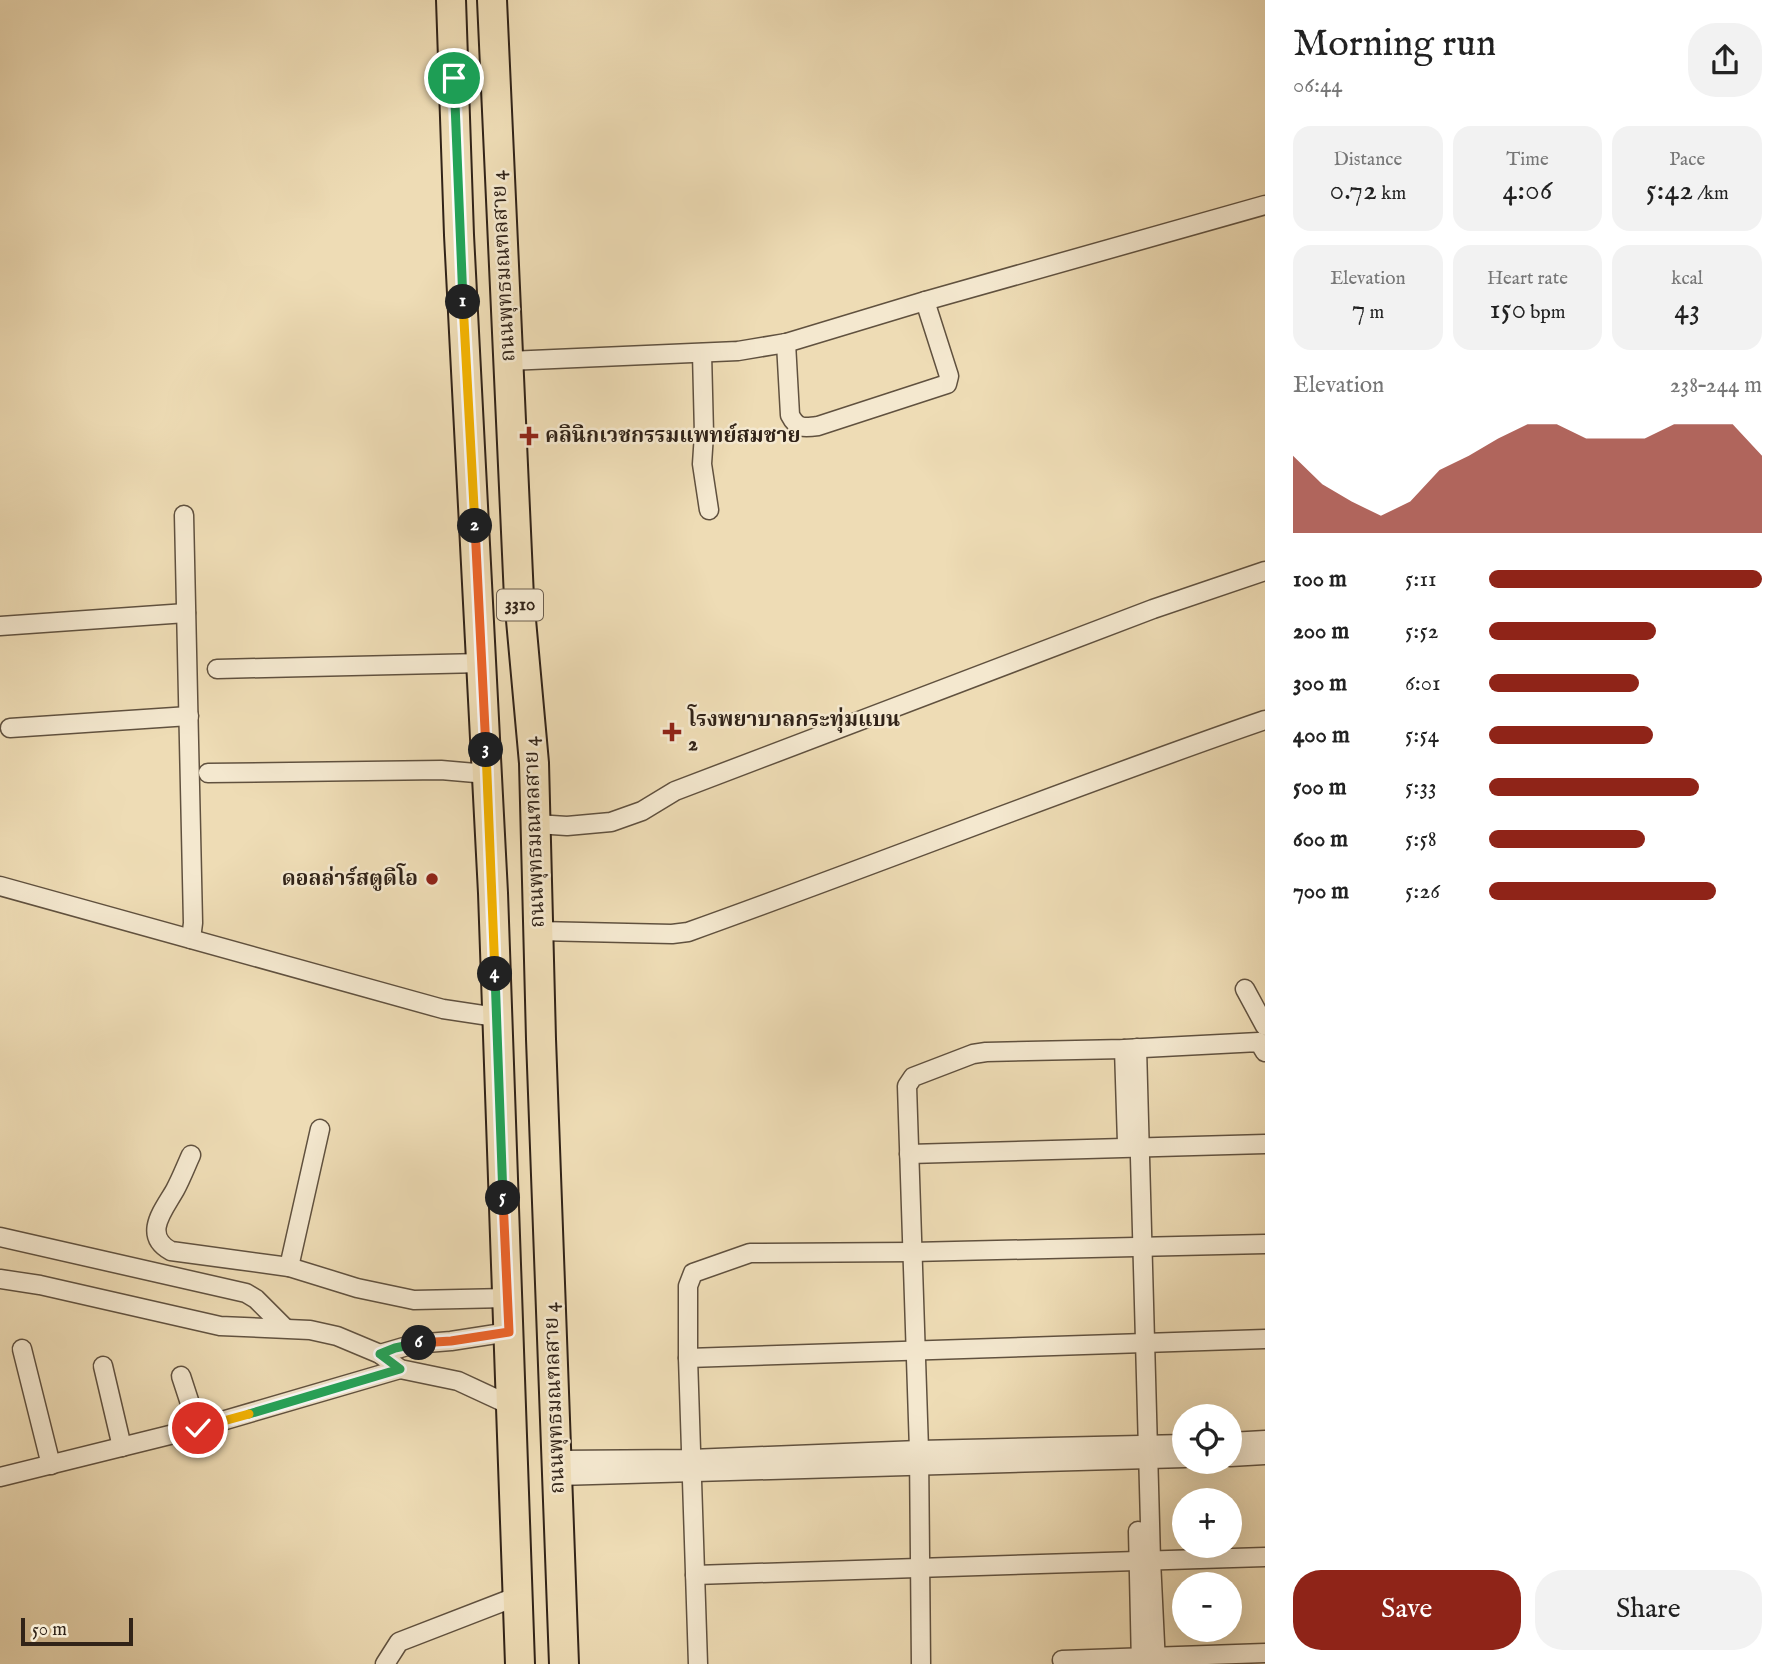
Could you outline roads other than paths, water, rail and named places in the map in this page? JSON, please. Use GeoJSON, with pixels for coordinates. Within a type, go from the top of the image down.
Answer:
{"type":"FeatureCollection","features":[{"type":"Feature","properties":{"kind":"main road","name":"ถนนพุทธมณฑลสาย 4"},"geometry":{"type":"LineString","coordinates":[[451,0],[459,235],[487,774],[520,1664]]}},
{"type":"Feature","properties":{"kind":"main road","name":"ถนนพุทธมณฑลสาย 4"},"geometry":{"type":"LineString","coordinates":[[492,0],[519,598],[534,762],[564,1664]]}},
{"type":"Feature","properties":{"kind":"main road"},"geometry":{"type":"LineString","coordinates":[[507,1285],[533,1249],[549,1220]]}},
{"type":"Feature","properties":{"kind":"street"},"geometry":{"type":"LineString","coordinates":[[508,361],[738,351],[786,344],[925,301],[1265,205]]}},
{"type":"Feature","properties":{"kind":"street"},"geometry":{"type":"LineString","coordinates":[[786,344],[790,415],[794,423],[803,428],[818,426],[947,384],[949,376],[925,301]]}},
{"type":"Feature","properties":{"kind":"street"},"geometry":{"type":"LineString","coordinates":[[702,353],[702,464],[709,510]]}},
{"type":"Feature","properties":{"kind":"street"},"geometry":{"type":"LineString","coordinates":[[184,515],[193,923],[191,939]]}},
{"type":"Feature","properties":{"kind":"street"},"geometry":{"type":"LineString","coordinates":[[536,824],[590,825],[627,818],[687,786],[1153,610],[1265,571]]}},
{"type":"Feature","properties":{"kind":"street"},"geometry":{"type":"LineString","coordinates":[[0,626],[186,613]]}},
{"type":"Feature","properties":{"kind":"street"},"geometry":{"type":"LineString","coordinates":[[217,670],[482,663]]}},
{"type":"Feature","properties":{"kind":"street"},"geometry":{"type":"LineString","coordinates":[[10,728],[189,716]]}},
{"type":"Feature","properties":{"kind":"street"},"geometry":{"type":"LineString","coordinates":[[538,931],[672,934],[688,932],[816,886],[973,824],[1265,720]]}},
{"type":"Feature","properties":{"kind":"street"},"geometry":{"type":"LineString","coordinates":[[208,774],[442,770],[487,774]]}},
{"type":"Feature","properties":{"kind":"street"},"geometry":{"type":"LineString","coordinates":[[0,886],[443,1009],[496,1017]]}},
{"type":"Feature","properties":{"kind":"street"},"geometry":{"type":"LineString","coordinates":[[921,1664],[907,1086],[913,1077],[973,1054],[986,1052],[1130,1048],[1264,1038],[1245,989]]}},
{"type":"Feature","properties":{"kind":"street"},"geometry":{"type":"LineString","coordinates":[[1130,1048],[1149,1660]]}},
{"type":"Feature","properties":{"kind":"street"},"geometry":{"type":"LineString","coordinates":[[289,1267],[320,1129]]}},
{"type":"Feature","properties":{"kind":"street"},"geometry":{"type":"LineString","coordinates":[[909,1154],[1265,1144]]}},
{"type":"Feature","properties":{"kind":"street"},"geometry":{"type":"LineString","coordinates":[[191,1154],[159,1219],[156,1239],[171,1251],[289,1267],[414,1300],[507,1285]]}},
{"type":"Feature","properties":{"kind":"street"},"geometry":{"type":"LineString","coordinates":[[0,1237],[246,1293],[256,1299],[285,1328]]}},
{"type":"Feature","properties":{"kind":"street"},"geometry":{"type":"LineString","coordinates":[[698,1664],[688,1358],[689,1279],[693,1273],[750,1253],[1265,1244]]}},
{"type":"Feature","properties":{"kind":"street"},"geometry":{"type":"LineString","coordinates":[[0,1279],[220,1326],[310,1330],[337,1336],[380,1354],[400,1369],[458,1381],[512,1406]]}},
{"type":"Feature","properties":{"kind":"street"},"geometry":{"type":"LineString","coordinates":[[380,1354],[414,1344],[509,1332]]}},
{"type":"Feature","properties":{"kind":"street"},"geometry":{"type":"LineString","coordinates":[[688,1358],[1265,1339]]}},
{"type":"Feature","properties":{"kind":"street"},"geometry":{"type":"LineString","coordinates":[[22,1349],[51,1465]]}},
{"type":"Feature","properties":{"kind":"street"},"geometry":{"type":"LineString","coordinates":[[103,1366],[122,1447]]}},
{"type":"Feature","properties":{"kind":"street"},"geometry":{"type":"LineString","coordinates":[[0,1477],[198,1428],[400,1369]]}},
{"type":"Feature","properties":{"kind":"street"},"geometry":{"type":"LineString","coordinates":[[181,1376],[198,1428]]}},
{"type":"Feature","properties":{"kind":"street"},"geometry":{"type":"LineString","coordinates":[[1242,1441],[1265,1440]]}},
{"type":"Feature","properties":{"kind":"street"},"geometry":{"type":"LineString","coordinates":[[557,1468],[1142,1452],[1172,1446]]}},
{"type":"Feature","properties":{"kind":"street"},"geometry":{"type":"LineString","coordinates":[[1142,1452],[1172,1456]]}},
{"type":"Feature","properties":{"kind":"street"},"geometry":{"type":"LineString","coordinates":[[1242,1456],[1265,1455]]}},
{"type":"Feature","properties":{"kind":"street"},"geometry":{"type":"LineString","coordinates":[[695,1575],[1265,1557]]}},
{"type":"Feature","properties":{"kind":"street"},"geometry":{"type":"LineString","coordinates":[[385,1664],[399,1642],[518,1596]]}},
{"type":"Feature","properties":{"kind":"street"},"geometry":{"type":"LineString","coordinates":[[1062,1660],[1149,1660],[1265,1653]]}},
{"type":"Feature","properties":{"kind":"place","name":"คลินิกเวชกรรมแพทย์สมชาย"},"geometry":{"type":"Point","coordinates":[529,436]}},
{"type":"Feature","properties":{"kind":"place","name":"โรงพยาบาลกระทุ่มแบน 2"},"geometry":{"type":"Point","coordinates":[672,732]}},
{"type":"Feature","properties":{"kind":"place","name":"ดอลล่าร์สตูดิโอ"},"geometry":{"type":"Point","coordinates":[432,879]}}]}
